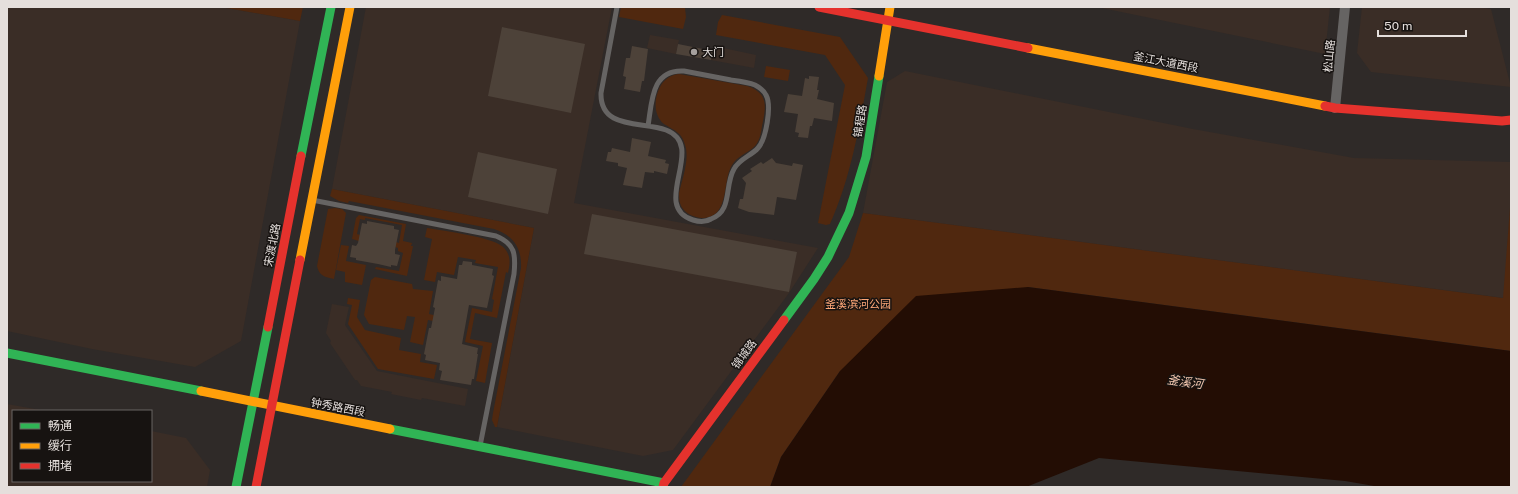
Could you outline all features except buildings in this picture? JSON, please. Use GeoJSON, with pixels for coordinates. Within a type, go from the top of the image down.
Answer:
{"type":"FeatureCollection","features":[{"type":"Feature","properties":{"kind":"main road","name":"宋渡北路"},"geometry":{"type":"LineString","coordinates":[[236,487],[331,7]]}},
{"type":"Feature","properties":{"kind":"main road"},"geometry":{"type":"LineString","coordinates":[[256,487],[350,7]]}},
{"type":"Feature","properties":{"kind":"main road","name":"釜江大道西段"},"geometry":{"type":"LineString","coordinates":[[819,7],[1335,108],[1502,121],[1511,120]]}},
{"type":"Feature","properties":{"kind":"main road","name":"锦程路"},"geometry":{"type":"LineString","coordinates":[[839,236],[849,213],[866,157],[891,8]]}},
{"type":"Feature","properties":{"kind":"main road","name":"锦城路"},"geometry":{"type":"LineString","coordinates":[[663,485],[814,279],[839,236]]}},
{"type":"Feature","properties":{"kind":"main road","name":"钟秀路西段"},"geometry":{"type":"LineString","coordinates":[[7,353],[663,485]]}},
{"type":"Feature","properties":{"kind":"street","name":"松山路"},"geometry":{"type":"LineString","coordinates":[[1335,108],[1345,7]]}},
{"type":"Feature","properties":{"kind":"lane"},"geometry":{"type":"LineString","coordinates":[[617,7],[601,93],[602,106],[608,114],[616,120],[667,130],[678,139],[682,146],[683,155],[675,196],[677,205],[683,215],[690,219],[699,221],[708,220],[718,215],[724,207],[732,172],[737,164],[757,149],[762,142],[769,105],[766,95],[756,85],[684,71],[672,71],[660,79],[656,86],[648,126]]}},
{"type":"Feature","properties":{"kind":"lane"},"geometry":{"type":"LineString","coordinates":[[312,200],[496,236],[511,246],[515,257],[514,274],[480,447]]}},
{"type":"Feature","properties":{"kind":"shaded area"},"geometry":{"type":"Polygon","coordinates":[[[7,7],[221,7],[300,21],[241,341],[195,367],[92,349],[7,331],[7,7]]]}},
{"type":"Feature","properties":{"kind":"shaded area"},"geometry":{"type":"Polygon","coordinates":[[[366,7],[612,7],[574,203],[818,248],[789,293],[673,450],[643,456],[497,427],[534,228],[332,189],[366,7]]]}},
{"type":"Feature","properties":{"kind":"shaded area"},"geometry":{"type":"Polygon","coordinates":[[[1097,7],[1330,7],[1325,54],[1097,7]]]}},
{"type":"Feature","properties":{"kind":"shaded area"},"geometry":{"type":"Polygon","coordinates":[[[1362,7],[1478,7],[1491,9],[1511,87],[1371,72],[1357,53],[1362,7]]]}},
{"type":"Feature","properties":{"kind":"shaded area"},"geometry":{"type":"Polygon","coordinates":[[[650,35],[679,40],[676,54],[647,48],[650,35]]]}},
{"type":"Feature","properties":{"kind":"shaded area"},"geometry":{"type":"Polygon","coordinates":[[[714,46],[756,55],[754,68],[711,60],[714,46]]]}},
{"type":"Feature","properties":{"kind":"shaded area"},"geometry":{"type":"Polygon","coordinates":[[[905,71],[1193,129],[1354,158],[1511,162],[1511,195],[1504,298],[863,213],[887,82],[905,71]]]}},
{"type":"Feature","properties":{"kind":"shaded area"},"geometry":{"type":"Polygon","coordinates":[[[332,304],[349,307],[345,325],[377,371],[468,389],[465,406],[422,398],[421,400],[391,394],[392,392],[361,386],[357,380],[355,380],[330,343],[331,341],[326,333],[332,304]]]}},
{"type":"Feature","properties":{"kind":"shaded area"},"geometry":{"type":"Polygon","coordinates":[[[7,404],[40,410],[12,410],[12,482],[152,482],[152,431],[186,438],[210,470],[207,487],[7,487],[7,404]]]}},
{"type":"Feature","properties":{"kind":"green space"},"geometry":{"type":"Polygon","coordinates":[[[221,7],[303,7],[300,21],[221,7]]]}},
{"type":"Feature","properties":{"kind":"green space"},"geometry":{"type":"Polygon","coordinates":[[[621,7],[685,8],[686,17],[683,29],[619,17],[621,7]]]}},
{"type":"Feature","properties":{"kind":"green space"},"geometry":{"type":"Polygon","coordinates":[[[722,15],[840,37],[868,78],[858,134],[849,170],[844,188],[830,224],[826,225],[818,223],[845,85],[825,55],[716,35],[718,22],[722,15]]]}},
{"type":"Feature","properties":{"kind":"green space"},"geometry":{"type":"Polygon","coordinates":[[[766,66],[790,70],[788,81],[764,77],[766,66]]]}},
{"type":"Feature","properties":{"kind":"green space"},"geometry":{"type":"Polygon","coordinates":[[[679,74],[747,86],[759,93],[765,107],[761,134],[758,141],[755,146],[734,162],[729,172],[722,205],[712,216],[704,218],[690,215],[681,206],[679,193],[687,156],[684,141],[679,134],[660,120],[656,111],[658,91],[662,84],[673,75],[679,74]]]}},
{"type":"Feature","properties":{"kind":"green space"},"geometry":{"type":"Polygon","coordinates":[[[332,189],[534,228],[497,427],[495,427],[492,420],[493,413],[521,268],[520,254],[515,243],[506,235],[494,229],[349,201],[348,203],[339,201],[330,196],[332,189]]]}},
{"type":"Feature","properties":{"kind":"green space","name":"釜溪滨河公园"},"geometry":{"type":"Polygon","coordinates":[[[1511,195],[1511,351],[1028,287],[840,371],[781,457],[770,487],[681,487],[849,257],[863,213],[1503,298],[1511,195]]]}},
{"type":"Feature","properties":{"kind":"green space"},"geometry":{"type":"Polygon","coordinates":[[[328,209],[342,209],[346,213],[334,279],[325,277],[321,274],[317,266],[328,209]]]}},
{"type":"Feature","properties":{"kind":"green space"},"geometry":{"type":"Polygon","coordinates":[[[359,215],[406,224],[403,241],[412,243],[411,246],[413,246],[407,276],[375,269],[376,267],[399,271],[403,253],[398,251],[398,248],[395,247],[396,242],[399,243],[402,225],[365,218],[365,220],[360,219],[357,234],[360,235],[359,241],[352,239],[356,218],[359,215]]]}},
{"type":"Feature","properties":{"kind":"green space"},"geometry":{"type":"Polygon","coordinates":[[[427,228],[469,235],[492,241],[505,249],[508,254],[510,260],[509,270],[508,273],[506,272],[497,318],[475,313],[470,339],[492,343],[485,383],[476,381],[483,346],[465,342],[472,308],[492,312],[494,300],[492,299],[498,267],[475,263],[476,260],[458,257],[454,275],[437,272],[435,282],[424,280],[432,239],[425,237],[427,228]]]}},
{"type":"Feature","properties":{"kind":"green space"},"geometry":{"type":"Polygon","coordinates":[[[341,245],[349,246],[346,261],[366,265],[362,285],[345,282],[345,272],[336,270],[341,245]]]}},
{"type":"Feature","properties":{"kind":"green space"},"geometry":{"type":"Polygon","coordinates":[[[375,277],[412,284],[413,289],[433,291],[429,314],[450,319],[449,324],[428,320],[423,345],[410,342],[415,317],[407,316],[404,330],[369,324],[364,315],[371,280],[375,277]]]}},
{"type":"Feature","properties":{"kind":"green space"},"geometry":{"type":"Polygon","coordinates":[[[348,298],[360,300],[357,317],[365,330],[401,338],[399,350],[421,354],[420,362],[437,365],[434,379],[378,369],[348,324],[352,305],[347,304],[348,298]]]}},
{"type":"Feature","properties":{"kind":"water","name":"釜溪河"},"geometry":{"type":"Polygon","coordinates":[[[1028,287],[1511,351],[1511,487],[1380,487],[1345,481],[1099,458],[1026,487],[770,487],[781,457],[840,371],[916,296],[1028,287]]]}},
{"type":"Feature","properties":{"kind":"traffic: fast"},"geometry":{"type":"LineString","coordinates":[[301,156],[331,7]]}},
{"type":"Feature","properties":{"kind":"traffic: fast"},"geometry":{"type":"LineString","coordinates":[[784,320],[828,257],[849,213],[866,157],[879,76]]}},
{"type":"Feature","properties":{"kind":"traffic: fast"},"geometry":{"type":"LineString","coordinates":[[236,487],[268,327]]}},
{"type":"Feature","properties":{"kind":"traffic: fast"},"geometry":{"type":"LineString","coordinates":[[7,353],[201,391]]}},
{"type":"Feature","properties":{"kind":"traffic: fast"},"geometry":{"type":"LineString","coordinates":[[390,429],[664,483]]}},
{"type":"Feature","properties":{"kind":"traffic: slow"},"geometry":{"type":"LineString","coordinates":[[300,260],[350,7]]}},
{"type":"Feature","properties":{"kind":"traffic: slow"},"geometry":{"type":"LineString","coordinates":[[879,76],[890,7]]}},
{"type":"Feature","properties":{"kind":"traffic: slow"},"geometry":{"type":"LineString","coordinates":[[1028,48],[1325,106]]}},
{"type":"Feature","properties":{"kind":"traffic: slow"},"geometry":{"type":"LineString","coordinates":[[201,391],[390,429]]}},
{"type":"Feature","properties":{"kind":"traffic: jam"},"geometry":{"type":"LineString","coordinates":[[819,7],[1028,48]]}},
{"type":"Feature","properties":{"kind":"traffic: jam"},"geometry":{"type":"LineString","coordinates":[[1325,106],[1502,121],[1511,120]]}},
{"type":"Feature","properties":{"kind":"traffic: jam"},"geometry":{"type":"LineString","coordinates":[[268,327],[301,156]]}},
{"type":"Feature","properties":{"kind":"traffic: jam"},"geometry":{"type":"LineString","coordinates":[[256,487],[300,260]]}},
{"type":"Feature","properties":{"kind":"traffic: jam"},"geometry":{"type":"LineString","coordinates":[[663,487],[664,483],[784,320]]}},
{"type":"Feature","properties":{"kind":"place","name":"大门"},"geometry":{"type":"Point","coordinates":[694,52]}}]}
